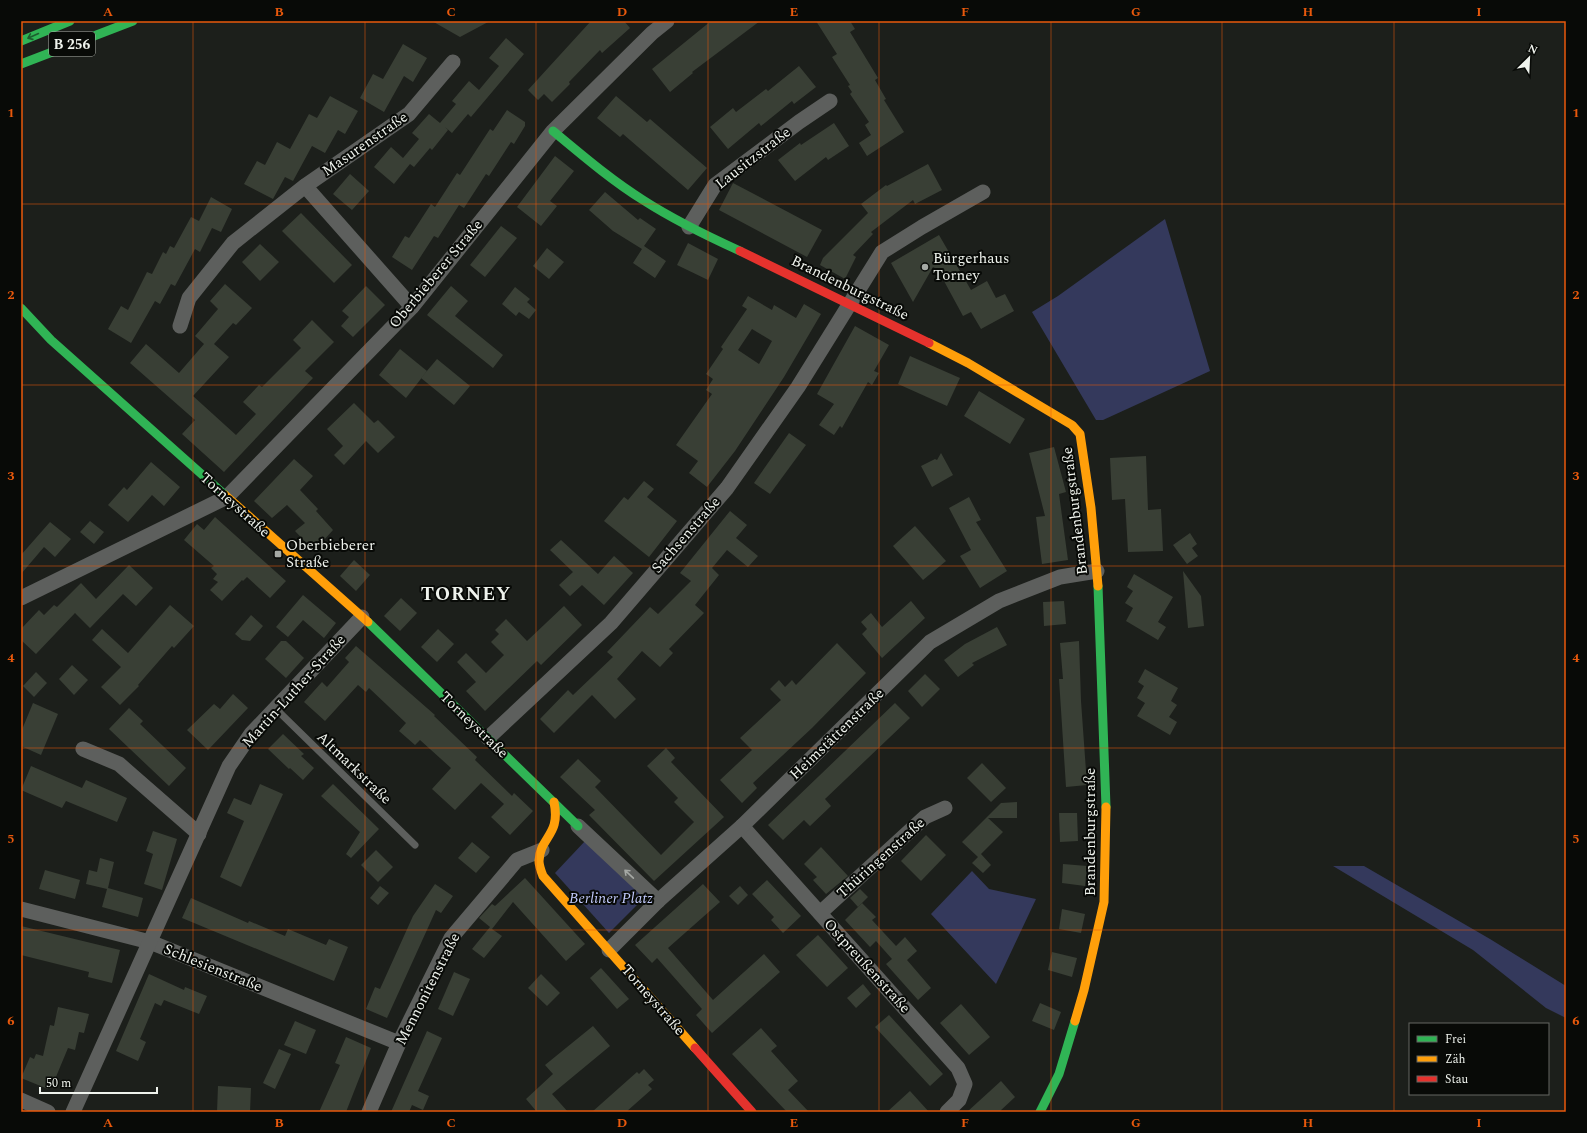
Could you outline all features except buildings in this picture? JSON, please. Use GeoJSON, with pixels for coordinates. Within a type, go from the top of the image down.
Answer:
{"type":"FeatureCollection","features":[{"type":"Feature","properties":{"kind":"main road","name":"B 256"},"geometry":{"type":"LineString","coordinates":[[21,41],[70,21]]}},
{"type":"Feature","properties":{"kind":"main road","name":"B 256"},"geometry":{"type":"LineString","coordinates":[[21,64],[133,21]]}},
{"type":"Feature","properties":{"kind":"main road","name":"Brandenburgstraße"},"geometry":{"type":"LineString","coordinates":[[553,131],[597,168],[642,200],[689,227],[849,303],[968,363],[1072,425],[1080,434],[1091,508],[1097,571],[1106,810],[1104,902],[1084,990],[1059,1074],[1040,1112]]}},
{"type":"Feature","properties":{"kind":"main road","name":"Torneystraße"},"geometry":{"type":"LineString","coordinates":[[21,308],[51,340],[362,617],[578,826]]}},
{"type":"Feature","properties":{"kind":"main road"},"geometry":{"type":"LineString","coordinates":[[542,850],[555,829],[558,819],[554,802]]}},
{"type":"Feature","properties":{"kind":"main road","name":"Torneystraße"},"geometry":{"type":"LineString","coordinates":[[542,850],[539,862],[544,876],[752,1112]]}},
{"type":"Feature","properties":{"kind":"street","name":"Oberbieberer Straße"},"geometry":{"type":"LineString","coordinates":[[21,598],[227,497],[412,307],[553,131],[667,21]]}},
{"type":"Feature","properties":{"kind":"street","name":"Masurenstraße"},"geometry":{"type":"LineString","coordinates":[[180,326],[189,298],[233,243],[305,186],[409,114],[453,62]]}},
{"type":"Feature","properties":{"kind":"street","name":"Lausitzstraße"},"geometry":{"type":"LineString","coordinates":[[689,227],[715,185],[787,130],[830,101]]}},
{"type":"Feature","properties":{"kind":"street","name":"Masurenstraße"},"geometry":{"type":"LineString","coordinates":[[305,186],[412,307]]}},
{"type":"Feature","properties":{"kind":"street","name":"Sachsenstraße"},"geometry":{"type":"LineString","coordinates":[[488,738],[611,623],[727,488],[798,388],[849,303],[882,252],[983,192]]}},
{"type":"Feature","properties":{"kind":"street","name":"Heimstättenstraße"},"geometry":{"type":"LineString","coordinates":[[609,950],[658,901],[742,826],[930,642],[999,601],[1060,577],[1097,571]]}},
{"type":"Feature","properties":{"kind":"street","name":"Martin-Luther-Straße"},"geometry":{"type":"LineString","coordinates":[[73,1112],[229,766],[251,734],[362,617]]}},
{"type":"Feature","properties":{"kind":"street"},"geometry":{"type":"LineString","coordinates":[[83,749],[119,764],[199,834]]}},
{"type":"Feature","properties":{"kind":"street","name":"Thüringenstraße"},"geometry":{"type":"LineString","coordinates":[[820,913],[925,817],[945,808]]}},
{"type":"Feature","properties":{"kind":"street","name":"Torneystraße"},"geometry":{"type":"LineString","coordinates":[[578,826],[658,901]]}},
{"type":"Feature","properties":{"kind":"street","name":"Ostpreußenstraße"},"geometry":{"type":"LineString","coordinates":[[742,826],[958,1068],[965,1084],[959,1100],[947,1112]]}},
{"type":"Feature","properties":{"kind":"street","name":"Mennonitenstraße"},"geometry":{"type":"LineString","coordinates":[[369,1112],[399,1043],[451,938],[517,860],[542,850]]}},
{"type":"Feature","properties":{"kind":"street","name":"Schlesienstraße"},"geometry":{"type":"LineString","coordinates":[[21,909],[150,942],[399,1043]]}},
{"type":"Feature","properties":{"kind":"street"},"geometry":{"type":"LineString","coordinates":[[21,1100],[48,1112]]}},
{"type":"Feature","properties":{"kind":"lane","name":"Altmarkstraße"},"geometry":{"type":"LineString","coordinates":[[276,708],[415,846]]}},
{"type":"Feature","properties":{"kind":"green space"},"geometry":{"type":"Polygon","coordinates":[[[1165,219],[1210,371],[1103,420],[1096,420],[1032,312],[1058,296],[1165,219]]]}},
{"type":"Feature","properties":{"kind":"green space","name":"Berliner Platz"},"geometry":{"type":"Polygon","coordinates":[[[586,840],[645,897],[609,933],[555,873],[586,840]]]}},
{"type":"Feature","properties":{"kind":"green space"},"geometry":{"type":"Polygon","coordinates":[[[1333,866],[1364,866],[1490,939],[1566,986],[1566,1018],[1546,1008],[1473,950],[1333,866]]]}},
{"type":"Feature","properties":{"kind":"green space"},"geometry":{"type":"Polygon","coordinates":[[[972,871],[989,889],[1036,899],[996,984],[931,914],[972,871]]]}},
{"type":"Feature","properties":{"kind":"traffic: fast"},"geometry":{"type":"LineString","coordinates":[[21,41],[70,21]]}},
{"type":"Feature","properties":{"kind":"traffic: fast"},"geometry":{"type":"LineString","coordinates":[[21,64],[133,21]]}},
{"type":"Feature","properties":{"kind":"traffic: fast"},"geometry":{"type":"LineString","coordinates":[[553,131],[608,176],[643,200],[715,240],[740,251]]}},
{"type":"Feature","properties":{"kind":"traffic: fast"},"geometry":{"type":"LineString","coordinates":[[21,308],[51,340],[225,495]]}},
{"type":"Feature","properties":{"kind":"traffic: fast"},"geometry":{"type":"LineString","coordinates":[[1098,586],[1106,807]]}},
{"type":"Feature","properties":{"kind":"traffic: fast"},"geometry":{"type":"LineString","coordinates":[[368,622],[578,826]]}},
{"type":"Feature","properties":{"kind":"traffic: fast"},"geometry":{"type":"LineString","coordinates":[[1040,1112],[1059,1074],[1075,1021]]}},
{"type":"Feature","properties":{"kind":"traffic: slow"},"geometry":{"type":"LineString","coordinates":[[929,343],[968,363],[1072,425],[1080,434],[1091,508],[1098,586]]}},
{"type":"Feature","properties":{"kind":"traffic: slow"},"geometry":{"type":"LineString","coordinates":[[225,495],[368,622]]}},
{"type":"Feature","properties":{"kind":"traffic: slow"},"geometry":{"type":"LineString","coordinates":[[554,802],[555,822],[553,829],[540,853],[539,863],[543,876],[695,1048]]}},
{"type":"Feature","properties":{"kind":"traffic: slow"},"geometry":{"type":"LineString","coordinates":[[1075,1021],[1084,990],[1104,902],[1106,807]]}},
{"type":"Feature","properties":{"kind":"traffic: jam"},"geometry":{"type":"LineString","coordinates":[[740,251],[929,343]]}},
{"type":"Feature","properties":{"kind":"traffic: jam"},"geometry":{"type":"LineString","coordinates":[[695,1048],[752,1112]]}},
{"type":"Feature","properties":{"kind":"place","name":"Bürgerhaus Torney"},"geometry":{"type":"Point","coordinates":[925,267]}},
{"type":"Feature","properties":{"kind":"place","name":"Oberbieberer Straße"},"geometry":{"type":"Point","coordinates":[278,554]}},
{"type":"Feature","properties":{"kind":"district","name":"TORNEY"},"geometry":{"type":"Point","coordinates":[466,594]}}]}
